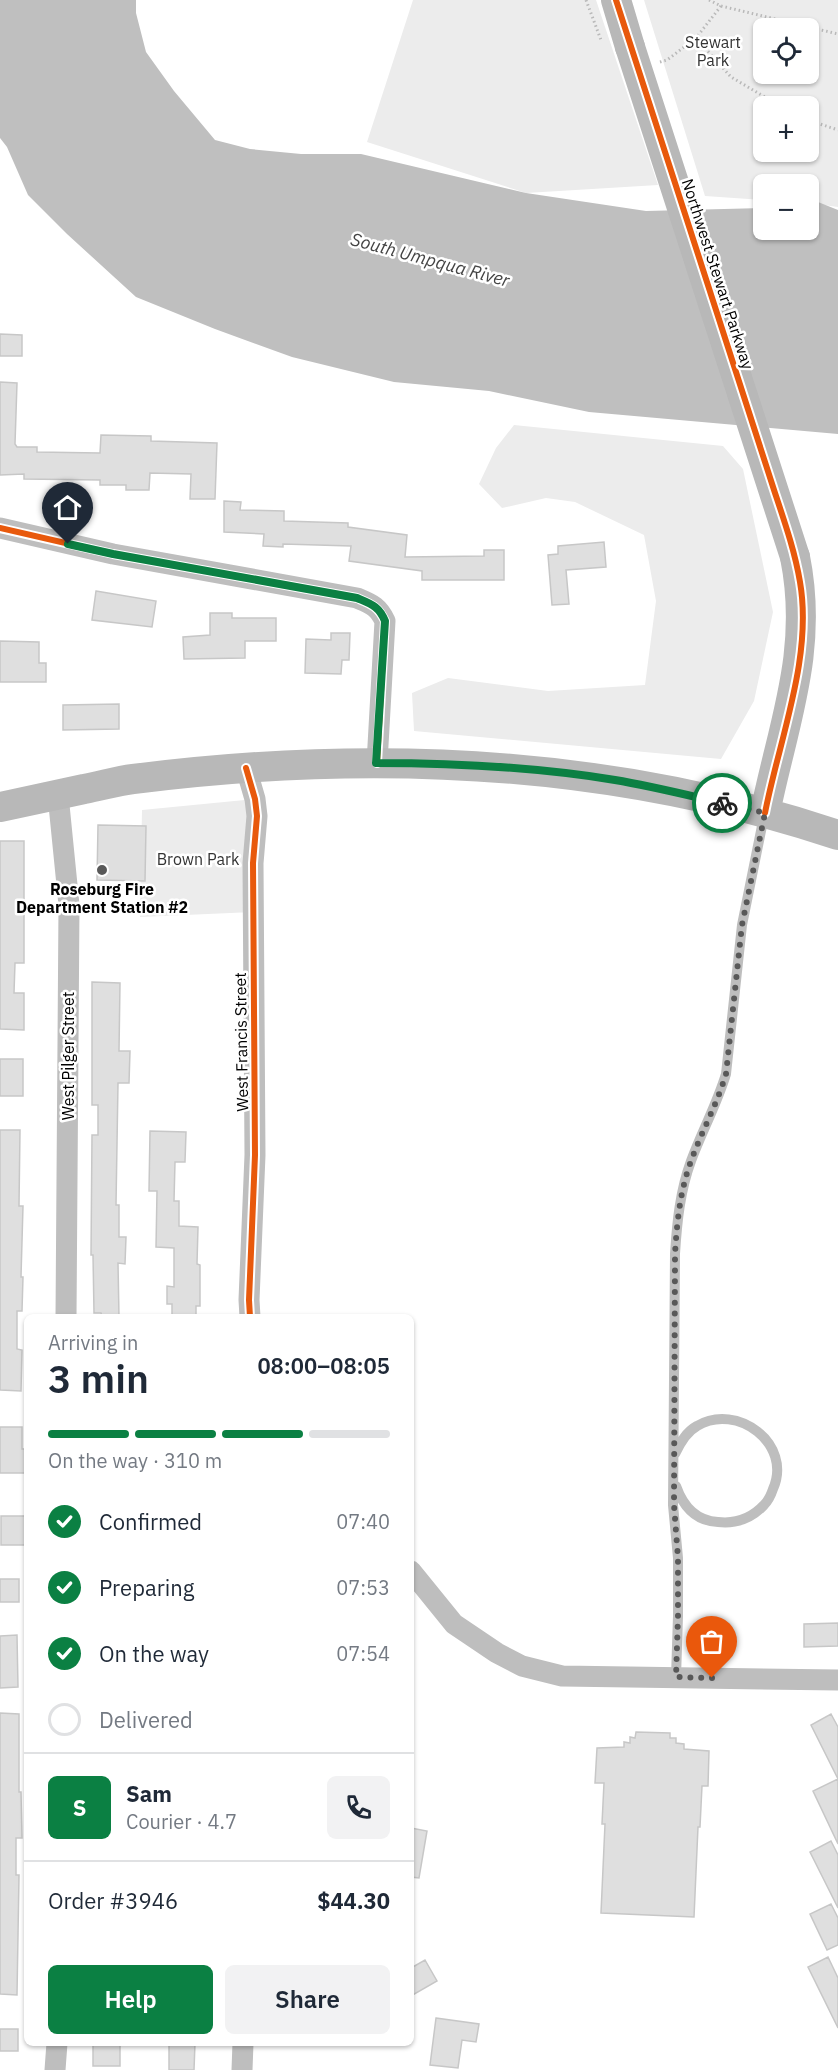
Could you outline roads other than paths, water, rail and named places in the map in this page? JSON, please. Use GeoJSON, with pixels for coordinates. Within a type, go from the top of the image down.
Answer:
{"type":"FeatureCollection","features":[{"type":"Feature","properties":{"kind":"main road","name":"Northwest Stewart Parkway"},"geometry":{"type":"LineString","coordinates":[[616,0],[795,557],[801,584],[801,646],[796,684],[772,774],[765,813]]}},
{"type":"Feature","properties":{"kind":"main road"},"geometry":{"type":"LineString","coordinates":[[0,807],[131,779],[246,768],[376,763],[487,765],[583,776],[671,792],[765,813],[838,835]]}},
{"type":"Feature","properties":{"kind":"street"},"geometry":{"type":"LineString","coordinates":[[0,528],[113,554],[357,598],[372,604],[381,611],[385,621],[376,763]]}},
{"type":"Feature","properties":{"kind":"street","name":"West Francis Street"},"geometry":{"type":"LineString","coordinates":[[246,768],[257,816],[252,863],[255,1155],[250,1314]]}},
{"type":"Feature","properties":{"kind":"street","name":"West Pilger Street"},"geometry":{"type":"LineString","coordinates":[[58,795],[69,905],[66,1314]]}},
{"type":"Feature","properties":{"kind":"street"},"geometry":{"type":"LineString","coordinates":[[414,1575],[454,1624],[497,1653],[522,1666],[562,1676],[838,1680]]}},
{"type":"Feature","properties":{"kind":"street"},"geometry":{"type":"LineString","coordinates":[[55,2070],[57,2046]]}},
{"type":"Feature","properties":{"kind":"street"},"geometry":{"type":"LineString","coordinates":[[242,2070],[243,2046]]}},
{"type":"Feature","properties":{"kind":"lane"},"geometry":{"type":"LineString","coordinates":[[676,1677],[678,1558],[674,1505],[674,1457],[677,1216],[691,1159],[721,1092],[726,1074],[742,925],[765,813]]}},
{"type":"Feature","properties":{"kind":"lane"},"geometry":{"type":"LineString","coordinates":[[674,1457],[681,1441],[698,1425],[723,1420],[745,1424],[764,1435],[776,1454],[778,1466],[778,1478],[767,1502],[752,1515],[735,1522],[709,1522],[700,1518],[682,1501],[674,1480]]}},
{"type":"Feature","properties":{"kind":"water","name":"South Umpqua River"},"geometry":{"type":"Polygon","coordinates":[[[0,0],[136,0],[136,13],[146,52],[174,91],[215,140],[250,149],[301,154],[361,154],[526,193],[646,211],[753,208],[753,240],[819,240],[819,202],[838,210],[838,434],[589,412],[489,391],[394,382],[292,357],[136,297],[28,195],[7,147],[0,138],[0,0]]]}},
{"type":"Feature","properties":{"kind":"place","name":"Roseburg Fire Department Station #2"},"geometry":{"type":"Point","coordinates":[102,870]}},
{"type":"Feature","properties":{"kind":"park label","name":"Stewart Park"},"geometry":{"type":"Point","coordinates":[713,51]}},
{"type":"Feature","properties":{"kind":"park label","name":"Brown Park"},"geometry":{"type":"Point","coordinates":[198,859]}}]}
